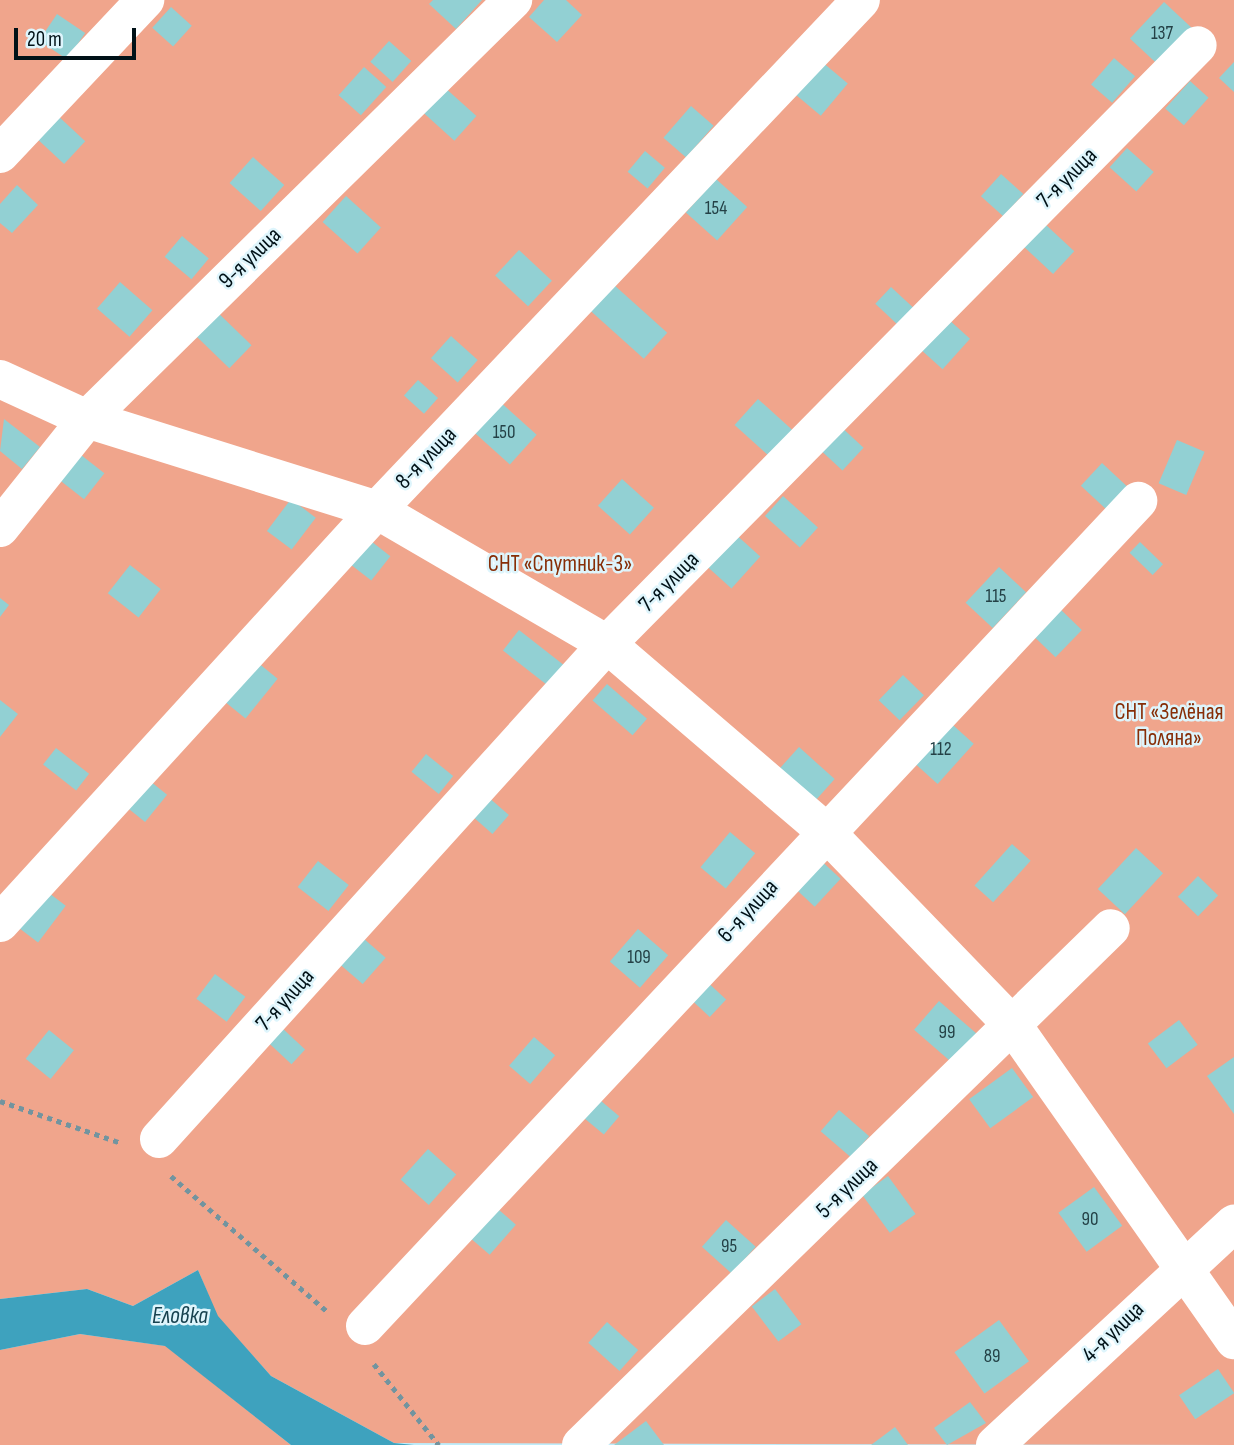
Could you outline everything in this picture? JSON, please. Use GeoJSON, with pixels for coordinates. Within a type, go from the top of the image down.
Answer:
{"type":"FeatureCollection","features":[{"type":"Feature","properties":{"kind":"street"},"geometry":{"type":"LineString","coordinates":[[0,153],[145,0]]}},
{"type":"Feature","properties":{"kind":"street","name":"9-я улица"},"geometry":{"type":"LineString","coordinates":[[0,528],[87,419],[513,0]]}},
{"type":"Feature","properties":{"kind":"street","name":"8-я улица"},"geometry":{"type":"LineString","coordinates":[[0,923],[377,510],[861,0]]}},
{"type":"Feature","properties":{"kind":"street","name":"7-я улица"},"geometry":{"type":"LineString","coordinates":[[150,1151],[607,645],[1198,44]]}},
{"type":"Feature","properties":{"kind":"street"},"geometry":{"type":"LineString","coordinates":[[0,379],[87,419],[377,510],[607,645],[824,830],[1014,1027],[1234,1340]]}},
{"type":"Feature","properties":{"kind":"street","name":"6-я улица"},"geometry":{"type":"LineString","coordinates":[[357,1335],[824,830],[1138,501]]}},
{"type":"Feature","properties":{"kind":"street","name":"5-я улица"},"geometry":{"type":"LineString","coordinates":[[581,1445],[1014,1027],[1111,928]]}},
{"type":"Feature","properties":{"kind":"street","name":"4-я улица"},"geometry":{"type":"LineString","coordinates":[[995,1445],[1182,1266],[1234,1224]]}},
{"type":"Feature","properties":{"kind":"path"},"geometry":{"type":"LineString","coordinates":[[0,1101],[150,1151],[357,1335],[439,1445]]}},
{"type":"Feature","properties":{"kind":"green space","name":"СНТ «Спутник-3»"},"geometry":{"type":"Polygon","coordinates":[[[0,0],[1234,0],[1234,1445],[394,1443],[271,1376],[217,1316],[198,1270],[133,1306],[87,1289],[0,1299],[0,0]]]}},
{"type":"Feature","properties":{"kind":"green space"},"geometry":{"type":"Polygon","coordinates":[[[80,1334],[166,1346],[291,1445],[0,1445],[0,1350],[80,1334]]]}},
{"type":"Feature","properties":{"kind":"water","name":"Еловка"},"geometry":{"type":"Polygon","coordinates":[[[198,1270],[218,1316],[271,1376],[394,1443],[414,1445],[291,1445],[165,1346],[80,1334],[0,1350],[0,1299],[87,1289],[133,1306],[198,1270]]]}},
{"type":"Feature","properties":{"kind":"building"},"geometry":{"type":"Polygon","coordinates":[[[433,0],[482,0],[456,29],[429,4],[433,0]]]}},
{"type":"Feature","properties":{"kind":"building"},"geometry":{"type":"Polygon","coordinates":[[[544,0],[566,0],[582,15],[557,42],[529,17],[544,0]]]}},
{"type":"Feature","properties":{"kind":"building"},"geometry":{"type":"Polygon","coordinates":[[[1164,2],[1193,29],[1159,66],[1130,39],[1164,2]]]}},
{"type":"Feature","properties":{"kind":"building"},"geometry":{"type":"Polygon","coordinates":[[[171,7],[192,26],[173,47],[152,28],[171,7]]]}},
{"type":"Feature","properties":{"kind":"building"},"geometry":{"type":"Polygon","coordinates":[[[57,14],[85,33],[67,60],[39,41],[57,14]]]}},
{"type":"Feature","properties":{"kind":"building"},"geometry":{"type":"Polygon","coordinates":[[[389,41],[411,61],[393,82],[370,62],[389,41]]]}},
{"type":"Feature","properties":{"kind":"building"},"geometry":{"type":"Polygon","coordinates":[[[1114,58],[1135,76],[1112,103],[1091,84],[1114,58]]]}},
{"type":"Feature","properties":{"kind":"building"},"geometry":{"type":"Polygon","coordinates":[[[821,61],[848,83],[821,116],[794,93],[821,61]]]}},
{"type":"Feature","properties":{"kind":"building"},"geometry":{"type":"Polygon","coordinates":[[[1234,62],[1234,92],[1219,78],[1234,62]]]}},
{"type":"Feature","properties":{"kind":"building"},"geometry":{"type":"Polygon","coordinates":[[[364,67],[386,87],[361,115],[339,95],[364,67]]]}},
{"type":"Feature","properties":{"kind":"building"},"geometry":{"type":"Polygon","coordinates":[[[1190,81],[1209,98],[1184,125],[1165,108],[1190,81]]]}},
{"type":"Feature","properties":{"kind":"building"},"geometry":{"type":"Polygon","coordinates":[[[443,86],[476,116],[454,141],[421,111],[443,86]]]}},
{"type":"Feature","properties":{"kind":"building"},"geometry":{"type":"Polygon","coordinates":[[[691,106],[714,126],[686,157],[663,138],[691,106]]]}},
{"type":"Feature","properties":{"kind":"building"},"geometry":{"type":"Polygon","coordinates":[[[56,114],[85,141],[64,164],[35,137],[56,114]]]}},
{"type":"Feature","properties":{"kind":"building"},"geometry":{"type":"Polygon","coordinates":[[[1127,148],[1154,172],[1136,191],[1110,167],[1127,148]]]}},
{"type":"Feature","properties":{"kind":"building"},"geometry":{"type":"Polygon","coordinates":[[[645,151],[665,168],[648,188],[628,172],[645,151]]]}},
{"type":"Feature","properties":{"kind":"building"},"geometry":{"type":"Polygon","coordinates":[[[253,157],[284,185],[261,211],[230,183],[253,157]]]}},
{"type":"Feature","properties":{"kind":"building"},"geometry":{"type":"Polygon","coordinates":[[[1001,174],[1023,194],[1003,216],[981,196],[1001,174]]]}},
{"type":"Feature","properties":{"kind":"building"},"geometry":{"type":"Polygon","coordinates":[[[716,179],[747,207],[717,241],[686,212],[716,179]]]}},
{"type":"Feature","properties":{"kind":"building"},"geometry":{"type":"Polygon","coordinates":[[[17,185],[38,205],[12,233],[0,223],[0,204],[17,185]]]}},
{"type":"Feature","properties":{"kind":"building"},"geometry":{"type":"Polygon","coordinates":[[[346,196],[381,227],[358,253],[323,222],[346,196]]]}},
{"type":"Feature","properties":{"kind":"building"},"geometry":{"type":"Polygon","coordinates":[[[1045,224],[1074,251],[1053,274],[1024,247],[1045,224]]]}},
{"type":"Feature","properties":{"kind":"building"},"geometry":{"type":"Polygon","coordinates":[[[182,236],[209,258],[191,279],[165,257],[182,236]]]}},
{"type":"Feature","properties":{"kind":"building"},"geometry":{"type":"Polygon","coordinates":[[[519,250],[552,281],[528,306],[495,276],[519,250]]]}},
{"type":"Feature","properties":{"kind":"building"},"geometry":{"type":"Polygon","coordinates":[[[120,282],[152,310],[129,337],[97,308],[120,282]]]}},
{"type":"Feature","properties":{"kind":"building"},"geometry":{"type":"Polygon","coordinates":[[[613,284],[667,333],[644,359],[590,310],[613,284]]]}},
{"type":"Feature","properties":{"kind":"building"},"geometry":{"type":"Polygon","coordinates":[[[891,287],[917,311],[901,328],[875,304],[891,287]]]}},
{"type":"Feature","properties":{"kind":"building"},"geometry":{"type":"Polygon","coordinates":[[[212,307],[252,345],[229,368],[190,330],[212,307]]]}},
{"type":"Feature","properties":{"kind":"building"},"geometry":{"type":"Polygon","coordinates":[[[947,318],[970,339],[943,369],[920,348],[947,318]]]}},
{"type":"Feature","properties":{"kind":"building"},"geometry":{"type":"Polygon","coordinates":[[[451,336],[478,360],[458,382],[431,358],[451,336]]]}},
{"type":"Feature","properties":{"kind":"building"},"geometry":{"type":"Polygon","coordinates":[[[418,380],[438,398],[424,414],[404,396],[418,380]]]}},
{"type":"Feature","properties":{"kind":"building"},"geometry":{"type":"Polygon","coordinates":[[[758,399],[793,430],[770,456],[735,425],[758,399]]]}},
{"type":"Feature","properties":{"kind":"building"},"geometry":{"type":"Polygon","coordinates":[[[498,400],[537,435],[510,465],[471,430],[498,400]]]}},
{"type":"Feature","properties":{"kind":"building"},"geometry":{"type":"Polygon","coordinates":[[[4,419],[40,447],[22,469],[0,451],[4,419]]]}},
{"type":"Feature","properties":{"kind":"building"},"geometry":{"type":"Polygon","coordinates":[[[838,424],[864,448],[842,471],[817,447],[838,424]]]}},
{"type":"Feature","properties":{"kind":"building"},"geometry":{"type":"Polygon","coordinates":[[[1177,440],[1205,452],[1186,495],[1159,483],[1177,440]]]}},
{"type":"Feature","properties":{"kind":"building"},"geometry":{"type":"Polygon","coordinates":[[[76,451],[104,473],[84,499],[56,477],[76,451]]]}},
{"type":"Feature","properties":{"kind":"building"},"geometry":{"type":"Polygon","coordinates":[[[1102,463],[1129,488],[1108,511],[1081,486],[1102,463]]]}},
{"type":"Feature","properties":{"kind":"building"},"geometry":{"type":"Polygon","coordinates":[[[622,479],[654,508],[630,535],[598,506],[622,479]]]}},
{"type":"Feature","properties":{"kind":"building"},"geometry":{"type":"Polygon","coordinates":[[[783,496],[818,527],[800,548],[765,516],[783,496]]]}},
{"type":"Feature","properties":{"kind":"building"},"geometry":{"type":"Polygon","coordinates":[[[291,499],[316,518],[292,550],[267,531],[291,499]]]}},
{"type":"Feature","properties":{"kind":"building"},"geometry":{"type":"Polygon","coordinates":[[[732,531],[760,556],[731,588],[703,563],[732,531]]]}},
{"type":"Feature","properties":{"kind":"building"},"geometry":{"type":"Polygon","coordinates":[[[362,534],[390,556],[371,581],[343,558],[362,534]]]}},
{"type":"Feature","properties":{"kind":"building"},"geometry":{"type":"Polygon","coordinates":[[[1140,542],[1163,564],[1153,575],[1130,553],[1140,542]]]}},
{"type":"Feature","properties":{"kind":"building"},"geometry":{"type":"Polygon","coordinates":[[[130,565],[161,589],[139,617],[108,593],[130,565]]]}},
{"type":"Feature","properties":{"kind":"building"},"geometry":{"type":"Polygon","coordinates":[[[999,567],[1026,592],[993,628],[966,603],[999,567]]]}},
{"type":"Feature","properties":{"kind":"building"},"geometry":{"type":"Polygon","coordinates":[[[0,598],[9,605],[0,617],[0,598]]]}},
{"type":"Feature","properties":{"kind":"building"},"geometry":{"type":"Polygon","coordinates":[[[1056,605],[1082,630],[1055,657],[1030,632],[1056,605]]]}},
{"type":"Feature","properties":{"kind":"building"},"geometry":{"type":"Polygon","coordinates":[[[519,630],[565,666],[549,686],[503,650],[519,630]]]}},
{"type":"Feature","properties":{"kind":"building"},"geometry":{"type":"Polygon","coordinates":[[[252,658],[278,679],[246,718],[220,698],[252,658]]]}},
{"type":"Feature","properties":{"kind":"building"},"geometry":{"type":"Polygon","coordinates":[[[903,675],[924,695],[900,720],[879,700],[903,675]]]}},
{"type":"Feature","properties":{"kind":"building"},"geometry":{"type":"Polygon","coordinates":[[[607,684],[647,719],[633,735],[593,701],[607,684]]]}},
{"type":"Feature","properties":{"kind":"building"},"geometry":{"type":"Polygon","coordinates":[[[0,700],[18,714],[0,737],[0,700]]]}},
{"type":"Feature","properties":{"kind":"building"},"geometry":{"type":"Polygon","coordinates":[[[944,717],[974,744],[938,784],[908,757],[944,717]]]}},
{"type":"Feature","properties":{"kind":"building"},"geometry":{"type":"Polygon","coordinates":[[[799,747],[835,779],[813,804],[777,772],[799,747]]]}},
{"type":"Feature","properties":{"kind":"building"},"geometry":{"type":"Polygon","coordinates":[[[56,748],[89,774],[76,790],[43,765],[56,748]]]}},
{"type":"Feature","properties":{"kind":"building"},"geometry":{"type":"Polygon","coordinates":[[[426,754],[453,776],[439,794],[412,772],[426,754]]]}},
{"type":"Feature","properties":{"kind":"building"},"geometry":{"type":"Polygon","coordinates":[[[150,781],[167,795],[145,822],[128,808],[150,781]]]}},
{"type":"Feature","properties":{"kind":"building"},"geometry":{"type":"Polygon","coordinates":[[[487,796],[509,815],[492,834],[471,815],[487,796]]]}},
{"type":"Feature","properties":{"kind":"building"},"geometry":{"type":"Polygon","coordinates":[[[730,832],[755,853],[726,888],[700,867],[730,832]]]}},
{"type":"Feature","properties":{"kind":"building"},"geometry":{"type":"Polygon","coordinates":[[[1012,844],[1031,861],[993,902],[975,886],[1012,844]]]}},
{"type":"Feature","properties":{"kind":"building"},"geometry":{"type":"Polygon","coordinates":[[[1136,848],[1163,873],[1125,914],[1098,889],[1136,848]]]}},
{"type":"Feature","properties":{"kind":"building"},"geometry":{"type":"Polygon","coordinates":[[[815,855],[841,879],[815,907],[789,883],[815,855]]]}},
{"type":"Feature","properties":{"kind":"building"},"geometry":{"type":"Polygon","coordinates":[[[318,861],[349,885],[328,911],[298,887],[318,861]]]}},
{"type":"Feature","properties":{"kind":"building"},"geometry":{"type":"Polygon","coordinates":[[[1198,876],[1218,895],[1198,916],[1178,897],[1198,876]]]}},
{"type":"Feature","properties":{"kind":"building"},"geometry":{"type":"Polygon","coordinates":[[[45,890],[66,906],[38,942],[17,927],[45,890]]]}},
{"type":"Feature","properties":{"kind":"building"},"geometry":{"type":"Polygon","coordinates":[[[638,929],[668,955],[640,988],[610,961],[638,929]]]}},
{"type":"Feature","properties":{"kind":"building"},"geometry":{"type":"Polygon","coordinates":[[[363,938],[386,958],[363,984],[340,964],[363,938]]]}},
{"type":"Feature","properties":{"kind":"building"},"geometry":{"type":"Polygon","coordinates":[[[215,974],[245,997],[227,1022],[196,999],[215,974]]]}},
{"type":"Feature","properties":{"kind":"building"},"geometry":{"type":"Polygon","coordinates":[[[702,977],[726,1000],[710,1017],[686,995],[702,977]]]}},
{"type":"Feature","properties":{"kind":"building"},"geometry":{"type":"Polygon","coordinates":[[[939,1001],[981,1037],[956,1066],[914,1030],[939,1001]]]}},
{"type":"Feature","properties":{"kind":"building"},"geometry":{"type":"Polygon","coordinates":[[[1179,1020],[1198,1045],[1167,1068],[1148,1043],[1179,1020]]]}},
{"type":"Feature","properties":{"kind":"building"},"geometry":{"type":"Polygon","coordinates":[[[281,1027],[305,1050],[291,1064],[267,1042],[281,1027]]]}},
{"type":"Feature","properties":{"kind":"building"},"geometry":{"type":"Polygon","coordinates":[[[49,1030],[74,1050],[51,1079],[26,1059],[49,1030]]]}},
{"type":"Feature","properties":{"kind":"building"},"geometry":{"type":"Polygon","coordinates":[[[534,1037],[555,1055],[530,1084],[509,1066],[534,1037]]]}},
{"type":"Feature","properties":{"kind":"building"},"geometry":{"type":"Polygon","coordinates":[[[1234,1057],[1234,1114],[1207,1076],[1234,1057]]]}},
{"type":"Feature","properties":{"kind":"building"},"geometry":{"type":"Polygon","coordinates":[[[1012,1068],[1033,1097],[990,1128],[969,1099],[1012,1068]]]}},
{"type":"Feature","properties":{"kind":"building"},"geometry":{"type":"Polygon","coordinates":[[[594,1095],[619,1116],[604,1135],[579,1113],[594,1095]]]}},
{"type":"Feature","properties":{"kind":"building"},"geometry":{"type":"Polygon","coordinates":[[[839,1110],[869,1136],[851,1157],[821,1131],[839,1110]]]}},
{"type":"Feature","properties":{"kind":"building"},"geometry":{"type":"Polygon","coordinates":[[[428,1149],[456,1174],[429,1205],[401,1179],[428,1149]]]}},
{"type":"Feature","properties":{"kind":"building"},"geometry":{"type":"Polygon","coordinates":[[[888,1176],[916,1214],[890,1233],[862,1195],[888,1176]]]}},
{"type":"Feature","properties":{"kind":"building"},"geometry":{"type":"Polygon","coordinates":[[[1094,1187],[1122,1226],[1087,1252],[1058,1213],[1094,1187]]]}},
{"type":"Feature","properties":{"kind":"building"},"geometry":{"type":"Polygon","coordinates":[[[491,1203],[516,1225],[490,1255],[465,1233],[491,1203]]]}},
{"type":"Feature","properties":{"kind":"building"},"geometry":{"type":"Polygon","coordinates":[[[726,1220],[756,1247],[732,1274],[702,1247],[726,1220]]]}},
{"type":"Feature","properties":{"kind":"building"},"geometry":{"type":"Polygon","coordinates":[[[775,1289],[801,1324],[778,1342],[752,1306],[775,1289]]]}},
{"type":"Feature","properties":{"kind":"building"},"geometry":{"type":"Polygon","coordinates":[[[999,1320],[1029,1361],[984,1394],[955,1352],[999,1320]]]}},
{"type":"Feature","properties":{"kind":"building"},"geometry":{"type":"Polygon","coordinates":[[[607,1322],[638,1350],[619,1371],[588,1343],[607,1322]]]}},
{"type":"Feature","properties":{"kind":"building"},"geometry":{"type":"Polygon","coordinates":[[[1218,1369],[1234,1393],[1195,1419],[1179,1395],[1218,1369]]]}},
{"type":"Feature","properties":{"kind":"building"},"geometry":{"type":"Polygon","coordinates":[[[970,1402],[986,1423],[947,1445],[934,1428],[970,1402]]]}},
{"type":"Feature","properties":{"kind":"building"},"geometry":{"type":"Polygon","coordinates":[[[646,1421],[664,1445],[614,1445],[646,1421]]]}},
{"type":"Feature","properties":{"kind":"building"},"geometry":{"type":"Polygon","coordinates":[[[895,1427],[908,1445],[871,1445],[895,1427]]]}},
{"type":"Feature","properties":{"kind":"park label","name":"СНТ «Зелёная Поляна»"},"geometry":{"type":"Point","coordinates":[1169,725]}}]}
